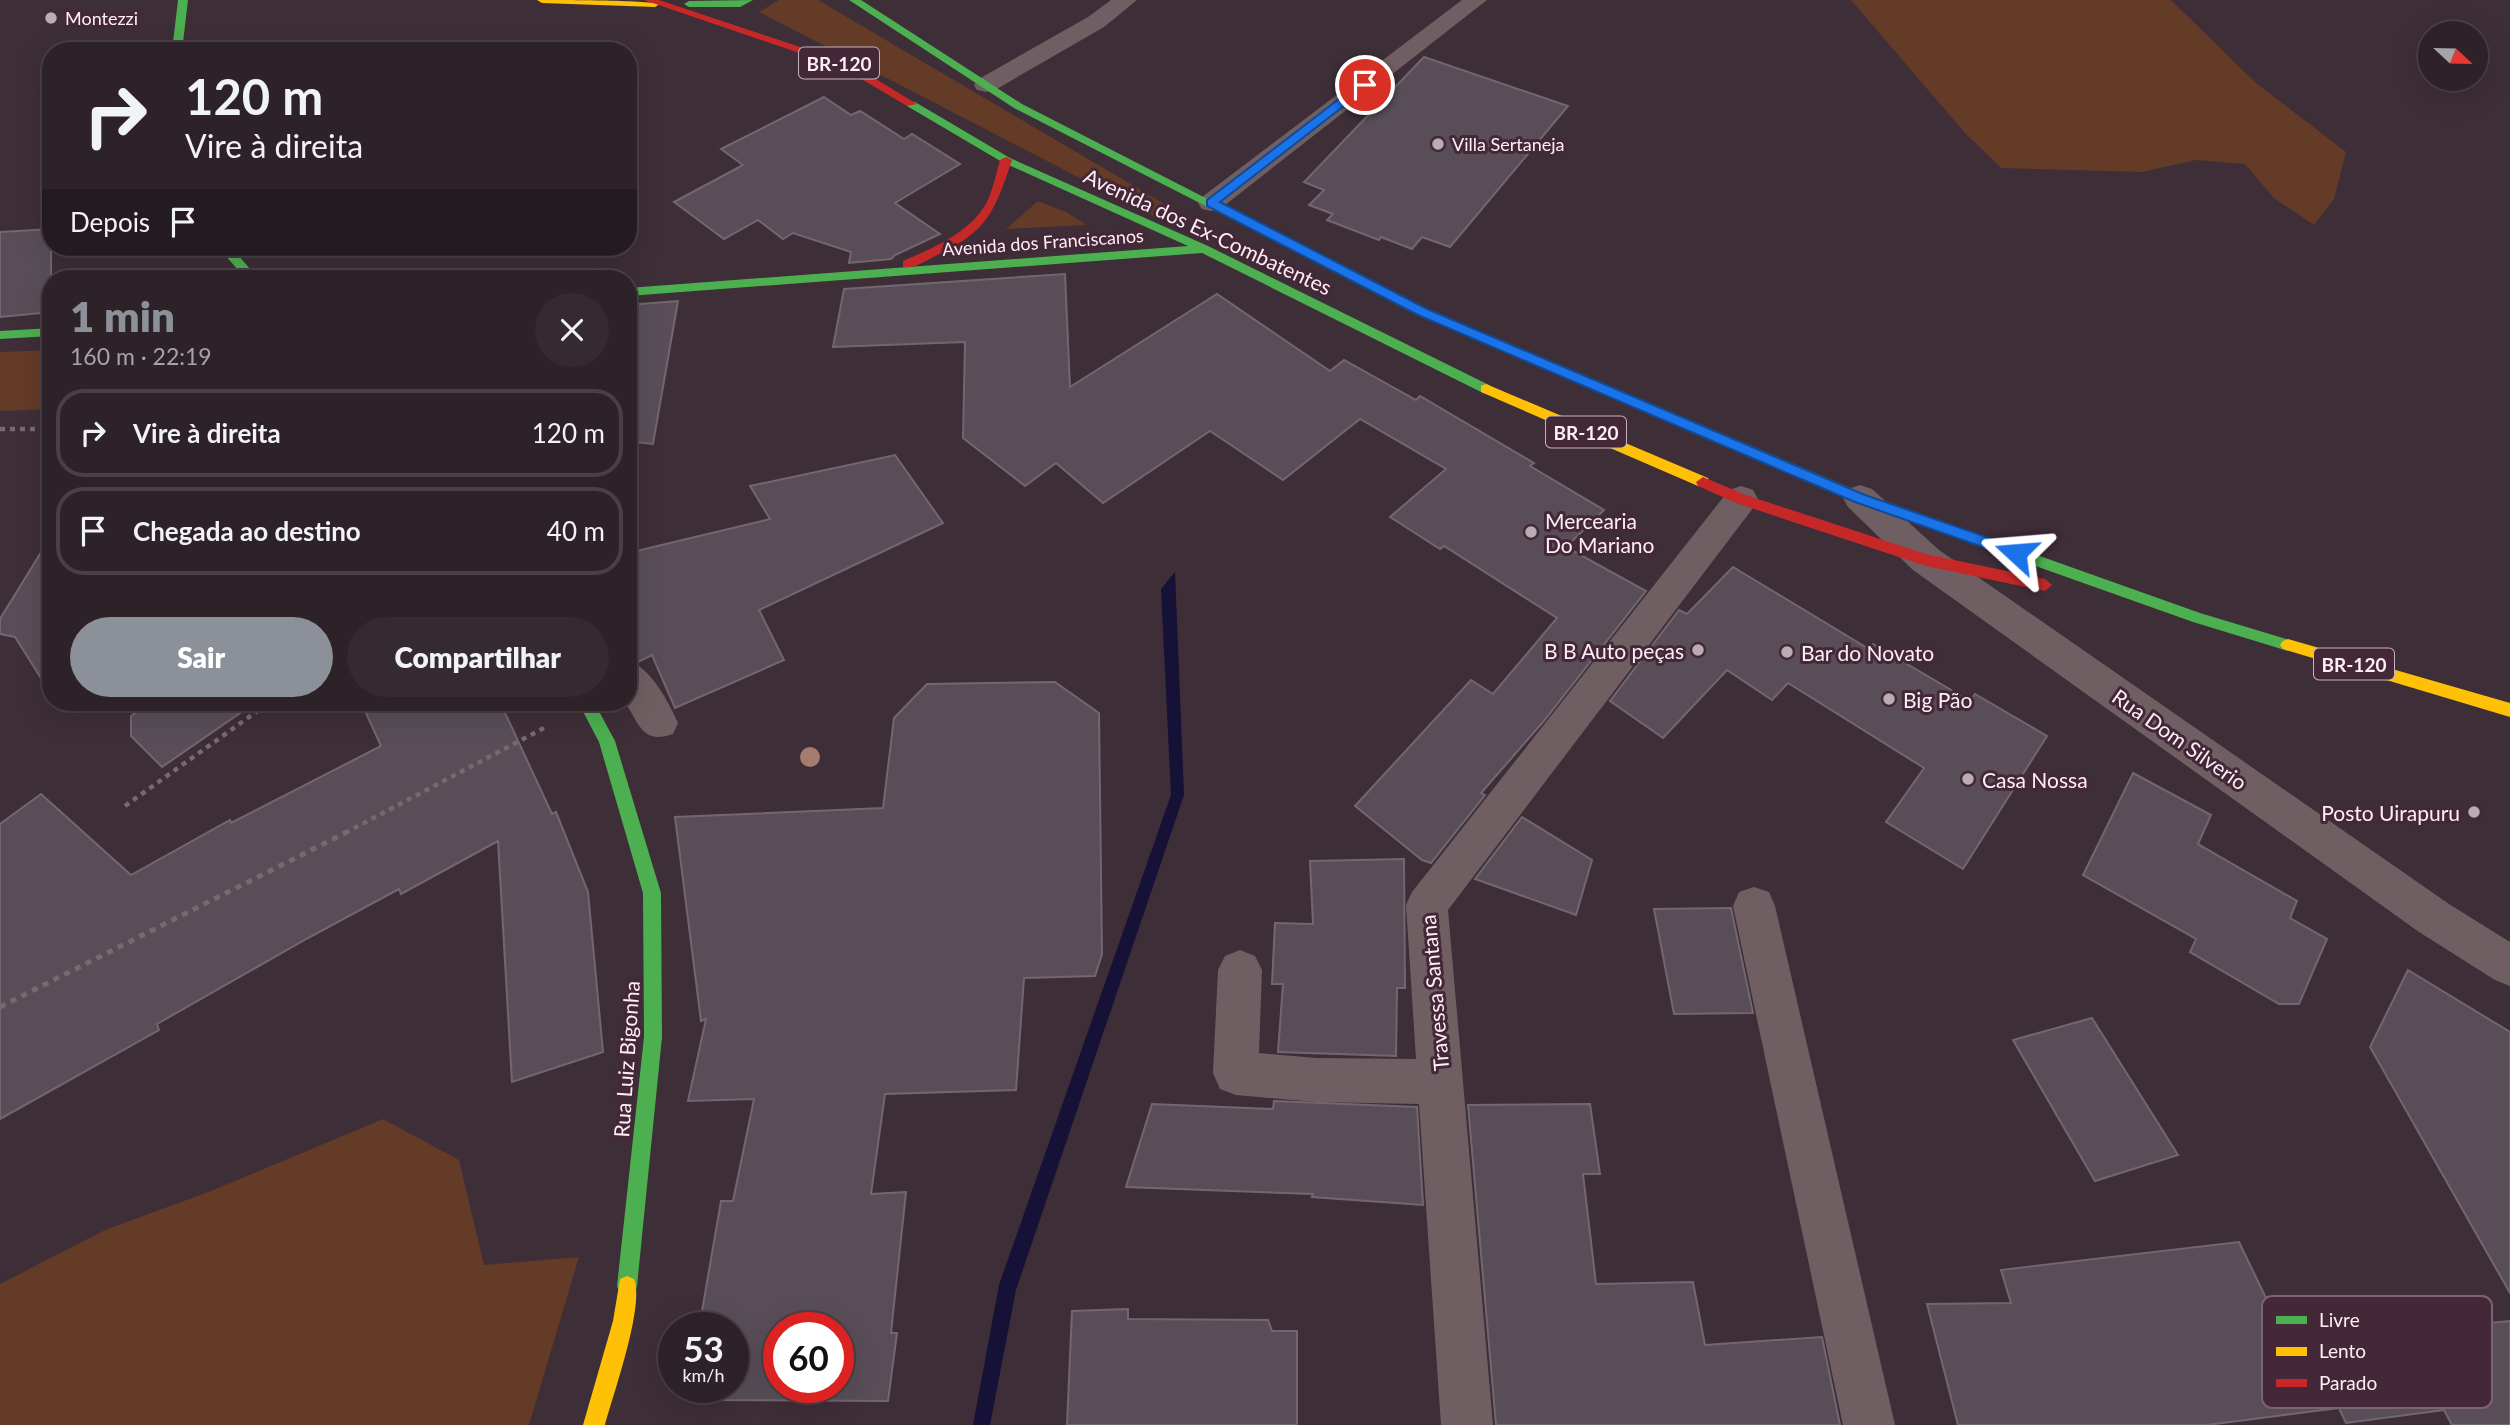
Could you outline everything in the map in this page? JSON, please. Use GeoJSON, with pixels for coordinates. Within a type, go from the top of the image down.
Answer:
{"type":"FeatureCollection","features":[{"type":"Feature","properties":{"kind":"main road"},"geometry":{"type":"LineString","coordinates":[[178,42],[183,0]]}},
{"type":"Feature","properties":{"kind":"main road","name":"BR-120"},"geometry":{"type":"LineString","coordinates":[[542,0],[740,4],[748,0]]}},
{"type":"Feature","properties":{"kind":"main road","name":"Avenida dos Ex-Combatentes"},"geometry":{"type":"LineString","coordinates":[[854,0],[1018,106],[1423,312],[1860,498],[2197,618],[2510,710]]}},
{"type":"Feature","properties":{"kind":"main road","name":"Avenida dos Ex-Combatentes"},"geometry":{"type":"LineString","coordinates":[[652,2],[847,66],[1006,160],[1203,249],[1476,385],[1741,499],[1926,560],[2197,618]]}},
{"type":"Feature","properties":{"kind":"main road","name":"Avenida dos Franciscanos"},"geometry":{"type":"LineString","coordinates":[[886,273],[935,252],[970,231],[991,203],[1006,160]]}},
{"type":"Feature","properties":{"kind":"main road"},"geometry":{"type":"LineString","coordinates":[[1203,249],[1258,255]]}},
{"type":"Feature","properties":{"kind":"main road","name":"Avenida dos Franciscanos"},"geometry":{"type":"LineString","coordinates":[[637,291],[1203,249]]}},
{"type":"Feature","properties":{"kind":"main road"},"geometry":{"type":"LineString","coordinates":[[233,256],[245,270]]}},
{"type":"Feature","properties":{"kind":"main road"},"geometry":{"type":"LineString","coordinates":[[1309,272],[1423,312]]}},
{"type":"Feature","properties":{"kind":"main road"},"geometry":{"type":"LineString","coordinates":[[0,335],[42,333]]}},
{"type":"Feature","properties":{"kind":"main road","name":"Rua Luiz Bigonha"},"geometry":{"type":"LineString","coordinates":[[591,711],[607,741],[653,893],[653,1037],[623,1321],[594,1425]]}},
{"type":"Feature","properties":{"kind":"street","name":"Rua Dom Silverio"},"geometry":{"type":"LineString","coordinates":[[1860,498],[1926,560],[2434,918],[2510,967]]}},
{"type":"Feature","properties":{"kind":"street","name":"Travessa Santana"},"geometry":{"type":"LineString","coordinates":[[1467,1425],[1427,905],[1741,499]]}},
{"type":"Feature","properties":{"kind":"street"},"geometry":{"type":"LineString","coordinates":[[637,690],[659,723]]}},
{"type":"Feature","properties":{"kind":"street"},"geometry":{"type":"LineString","coordinates":[[1754,906],[1870,1425]]}},
{"type":"Feature","properties":{"kind":"street"},"geometry":{"type":"LineString","coordinates":[[1240,971],[1236,1073],[1316,1080],[1441,1082]]}},
{"type":"Feature","properties":{"kind":"lane"},"geometry":{"type":"LineString","coordinates":[[986,85],[1096,22],[1126,0]]}},
{"type":"Feature","properties":{"kind":"lane"},"geometry":{"type":"LineString","coordinates":[[1211,203],[1476,0]]}},
{"type":"Feature","properties":{"kind":"path"},"geometry":{"type":"LineString","coordinates":[[0,429],[42,429]]}},
{"type":"Feature","properties":{"kind":"path"},"geometry":{"type":"LineString","coordinates":[[125,806],[257,711]]}},
{"type":"Feature","properties":{"kind":"path"},"geometry":{"type":"LineString","coordinates":[[0,1007],[254,881],[574,711]]}},
{"type":"Feature","properties":{"kind":"shaded area"},"geometry":{"type":"Polygon","coordinates":[[[779,0],[818,0],[1190,219],[1163,221],[759,12],[779,0]]]}},
{"type":"Feature","properties":{"kind":"shaded area"},"geometry":{"type":"Polygon","coordinates":[[[1851,0],[2171,0],[2256,83],[2346,152],[2334,199],[2314,225],[2274,198],[2245,164],[2196,160],[2142,172],[2001,168],[1964,132],[1851,0]]]}},
{"type":"Feature","properties":{"kind":"shaded area"},"geometry":{"type":"Polygon","coordinates":[[[1038,201],[1066,212],[1087,225],[1006,229],[1038,201]]]}},
{"type":"Feature","properties":{"kind":"shaded area"},"geometry":{"type":"Polygon","coordinates":[[[42,350],[42,409],[0,411],[0,352],[42,350]]]}},
{"type":"Feature","properties":{"kind":"shaded area"},"geometry":{"type":"Polygon","coordinates":[[[1175,572],[1184,795],[1016,1290],[990,1425],[973,1425],[999,1285],[1171,795],[1161,589],[1175,572]]]}},
{"type":"Feature","properties":{"kind":"shaded area"},"geometry":{"type":"Polygon","coordinates":[[[383,1119],[459,1160],[484,1265],[579,1257],[529,1425],[0,1425],[0,1284],[105,1230],[211,1191],[383,1119]]]}},
{"type":"Feature","properties":{"kind":"building","name":"Villa Sertaneja"},"geometry":{"type":"Polygon","coordinates":[[[1424,57],[1568,106],[1450,247],[1422,237],[1412,249],[1381,237],[1379,240],[1327,220],[1333,214],[1309,205],[1324,190],[1304,182],[1424,57]]]}},
{"type":"Feature","properties":{"kind":"building"},"geometry":{"type":"Polygon","coordinates":[[[824,97],[851,115],[860,111],[904,139],[912,134],[960,164],[895,203],[940,234],[891,259],[849,263],[851,252],[793,233],[783,239],[758,220],[724,239],[674,202],[743,165],[721,149],[824,97]]]}},
{"type":"Feature","properties":{"kind":"building"},"geometry":{"type":"Polygon","coordinates":[[[42,230],[42,256],[51,256],[51,270],[42,270],[42,313],[0,317],[0,232],[42,230]]]}},
{"type":"Feature","properties":{"kind":"building"},"geometry":{"type":"Polygon","coordinates":[[[1065,274],[1070,387],[1217,294],[1330,371],[1344,360],[1416,400],[1420,396],[1534,463],[1530,466],[1604,510],[1566,547],[1646,591],[1543,722],[1481,793],[1485,795],[1431,863],[1422,860],[1355,806],[1471,680],[1493,694],[1557,618],[1444,546],[1440,549],[1390,517],[1446,469],[1360,419],[1283,480],[1210,431],[1103,503],[1056,463],[1025,486],[963,438],[965,342],[833,347],[844,289],[1065,274]]]}},
{"type":"Feature","properties":{"kind":"building"},"geometry":{"type":"Polygon","coordinates":[[[678,301],[653,444],[637,442],[637,304],[678,301]]]}},
{"type":"Feature","properties":{"kind":"building"},"geometry":{"type":"Polygon","coordinates":[[[895,455],[943,523],[759,610],[784,660],[675,708],[652,655],[637,662],[637,551],[770,519],[750,486],[895,455]]]}},
{"type":"Feature","properties":{"kind":"building"},"geometry":{"type":"Polygon","coordinates":[[[42,551],[42,680],[15,637],[0,634],[0,619],[42,551]]]}},
{"type":"Feature","properties":{"kind":"building"},"geometry":{"type":"Polygon","coordinates":[[[1733,567],[1869,649],[1873,644],[1970,701],[1975,694],[2047,736],[1963,869],[1886,822],[1924,768],[1788,683],[1772,700],[1727,670],[1663,738],[1610,701],[1679,610],[1687,614],[1733,567]]]}},
{"type":"Feature","properties":{"kind":"building"},"geometry":{"type":"Polygon","coordinates":[[[1055,682],[1099,713],[1102,954],[1095,976],[1024,978],[1016,1090],[885,1094],[871,1194],[906,1192],[891,1333],[897,1333],[888,1401],[854,1401],[854,1312],[763,1312],[763,1400],[749,1400],[749,1312],[702,1312],[721,1201],[733,1201],[754,1099],[688,1101],[706,1019],[701,1021],[675,817],[883,808],[894,718],[927,684],[1055,682]]]}},
{"type":"Feature","properties":{"kind":"building"},"geometry":{"type":"Polygon","coordinates":[[[138,711],[243,711],[162,767],[131,736],[131,716],[138,711]]]}},
{"type":"Feature","properties":{"kind":"building"},"geometry":{"type":"Polygon","coordinates":[[[365,711],[504,711],[552,814],[556,812],[588,892],[603,1052],[512,1082],[498,841],[401,894],[399,889],[308,938],[157,1024],[159,1030],[0,1119],[0,824],[41,794],[131,875],[230,820],[231,823],[381,746],[365,711]]]}},
{"type":"Feature","properties":{"kind":"building"},"geometry":{"type":"Polygon","coordinates":[[[2133,773],[2211,815],[2198,844],[2297,901],[2290,918],[2327,939],[2299,1004],[2279,1004],[2190,952],[2196,939],[2083,875],[2133,773]]]}},
{"type":"Feature","properties":{"kind":"building"},"geometry":{"type":"Polygon","coordinates":[[[1522,817],[1592,860],[1576,915],[1475,879],[1522,817]]]}},
{"type":"Feature","properties":{"kind":"building"},"geometry":{"type":"Polygon","coordinates":[[[1404,859],[1405,988],[1397,988],[1396,1056],[1278,1052],[1283,984],[1272,984],[1275,923],[1313,924],[1310,861],[1404,859]]]}},
{"type":"Feature","properties":{"kind":"building"},"geometry":{"type":"Polygon","coordinates":[[[1731,908],[1753,1013],[1674,1014],[1654,909],[1731,908]]]}},
{"type":"Feature","properties":{"kind":"building"},"geometry":{"type":"Polygon","coordinates":[[[2408,970],[2510,1032],[2510,1293],[2370,1047],[2408,970]]]}},
{"type":"Feature","properties":{"kind":"building"},"geometry":{"type":"Polygon","coordinates":[[[2092,1018],[2178,1155],[2095,1181],[2013,1040],[2092,1018]]]}},
{"type":"Feature","properties":{"kind":"building"},"geometry":{"type":"Polygon","coordinates":[[[1274,1101],[1417,1107],[1423,1205],[1312,1197],[1313,1194],[1126,1187],[1152,1104],[1273,1109],[1274,1101]]]}},
{"type":"Feature","properties":{"kind":"building"},"geometry":{"type":"Polygon","coordinates":[[[1590,1104],[1600,1174],[1583,1174],[1596,1284],[1693,1282],[1705,1345],[1822,1337],[1840,1425],[1496,1425],[1468,1105],[1590,1104]]]}},
{"type":"Feature","properties":{"kind":"building"},"geometry":{"type":"Polygon","coordinates":[[[2239,1242],[2265,1296],[2262,1296],[2262,1408],[2339,1408],[2207,1425],[1958,1425],[1927,1304],[2011,1303],[2001,1270],[2239,1242]]]}},
{"type":"Feature","properties":{"kind":"building"},"geometry":{"type":"Polygon","coordinates":[[[1128,1309],[1128,1319],[1268,1320],[1272,1331],[1297,1331],[1297,1425],[1067,1425],[1072,1311],[1128,1309]]]}},
{"type":"Feature","properties":{"kind":"building"},"geometry":{"type":"Polygon","coordinates":[[[2510,1321],[2510,1425],[2452,1425],[2444,1410],[2346,1423],[2339,1408],[2492,1408],[2492,1323],[2510,1321]]]}},
{"type":"Feature","properties":{"kind":"traffic: fast"},"geometry":{"type":"LineString","coordinates":[[178,42],[183,0]]}},
{"type":"Feature","properties":{"kind":"traffic: fast"},"geometry":{"type":"LineString","coordinates":[[689,4],[740,4],[748,0]]}},
{"type":"Feature","properties":{"kind":"traffic: fast"},"geometry":{"type":"LineString","coordinates":[[854,0],[1018,106],[1313,256]]}},
{"type":"Feature","properties":{"kind":"traffic: fast"},"geometry":{"type":"LineString","coordinates":[[911,104],[1006,160],[1204,249],[1486,389]]}},
{"type":"Feature","properties":{"kind":"traffic: fast"},"geometry":{"type":"LineString","coordinates":[[637,291],[1204,249]]}},
{"type":"Feature","properties":{"kind":"traffic: fast"},"geometry":{"type":"LineString","coordinates":[[232,256],[245,270]]}},
{"type":"Feature","properties":{"kind":"traffic: fast"},"geometry":{"type":"LineString","coordinates":[[0,335],[42,333]]}},
{"type":"Feature","properties":{"kind":"traffic: fast"},"geometry":{"type":"LineString","coordinates":[[1598,386],[1860,498],[2198,618],[2288,645]]}},
{"type":"Feature","properties":{"kind":"traffic: fast"},"geometry":{"type":"LineString","coordinates":[[591,711],[607,741],[652,893],[653,1037],[627,1286]]}},
{"type":"Feature","properties":{"kind":"traffic: slow"},"geometry":{"type":"LineString","coordinates":[[542,0],[655,4]]}},
{"type":"Feature","properties":{"kind":"traffic: slow"},"geometry":{"type":"LineString","coordinates":[[1313,256],[1423,312],[1598,386]]}},
{"type":"Feature","properties":{"kind":"traffic: slow"},"geometry":{"type":"LineString","coordinates":[[1486,389],[1703,482]]}},
{"type":"Feature","properties":{"kind":"traffic: slow"},"geometry":{"type":"LineString","coordinates":[[2288,645],[2510,710]]}},
{"type":"Feature","properties":{"kind":"traffic: slow"},"geometry":{"type":"LineString","coordinates":[[594,1425],[623,1321],[627,1286]]}},
{"type":"Feature","properties":{"kind":"traffic: jam"},"geometry":{"type":"LineString","coordinates":[[649,0],[847,66],[911,104]]}},
{"type":"Feature","properties":{"kind":"traffic: jam"},"geometry":{"type":"LineString","coordinates":[[907,264],[944,247],[976,224],[992,203],[1006,160]]}},
{"type":"Feature","properties":{"kind":"traffic: jam"},"geometry":{"type":"LineString","coordinates":[[1703,482],[1741,499],[1926,560],[2045,585]]}},
{"type":"Feature","properties":{"kind":"place","name":"Montezzi"},"geometry":{"type":"Point","coordinates":[51,18]}},
{"type":"Feature","properties":{"kind":"place","name":"Villa Sertaneja"},"geometry":{"type":"Point","coordinates":[1438,144]}},
{"type":"Feature","properties":{"kind":"place","name":"Mercearia Do Mariano"},"geometry":{"type":"Point","coordinates":[1531,532]}},
{"type":"Feature","properties":{"kind":"place","name":"B B Auto peças"},"geometry":{"type":"Point","coordinates":[1698,650]}},
{"type":"Feature","properties":{"kind":"place","name":"Bar do Novato"},"geometry":{"type":"Point","coordinates":[1787,652]}},
{"type":"Feature","properties":{"kind":"place","name":"Big Pão"},"geometry":{"type":"Point","coordinates":[1889,699]}},
{"type":"Feature","properties":{"kind":"place","name":"Casa Nossa"},"geometry":{"type":"Point","coordinates":[1968,779]}},
{"type":"Feature","properties":{"kind":"place","name":"Posto Uirapuru"},"geometry":{"type":"Point","coordinates":[2474,812]}},
{"type":"Feature","properties":{"kind":"route"},"geometry":{"type":"LineString","coordinates":[[1365,85],[1211,203],[1423,312],[1860,498],[2016,553]]}}]}
